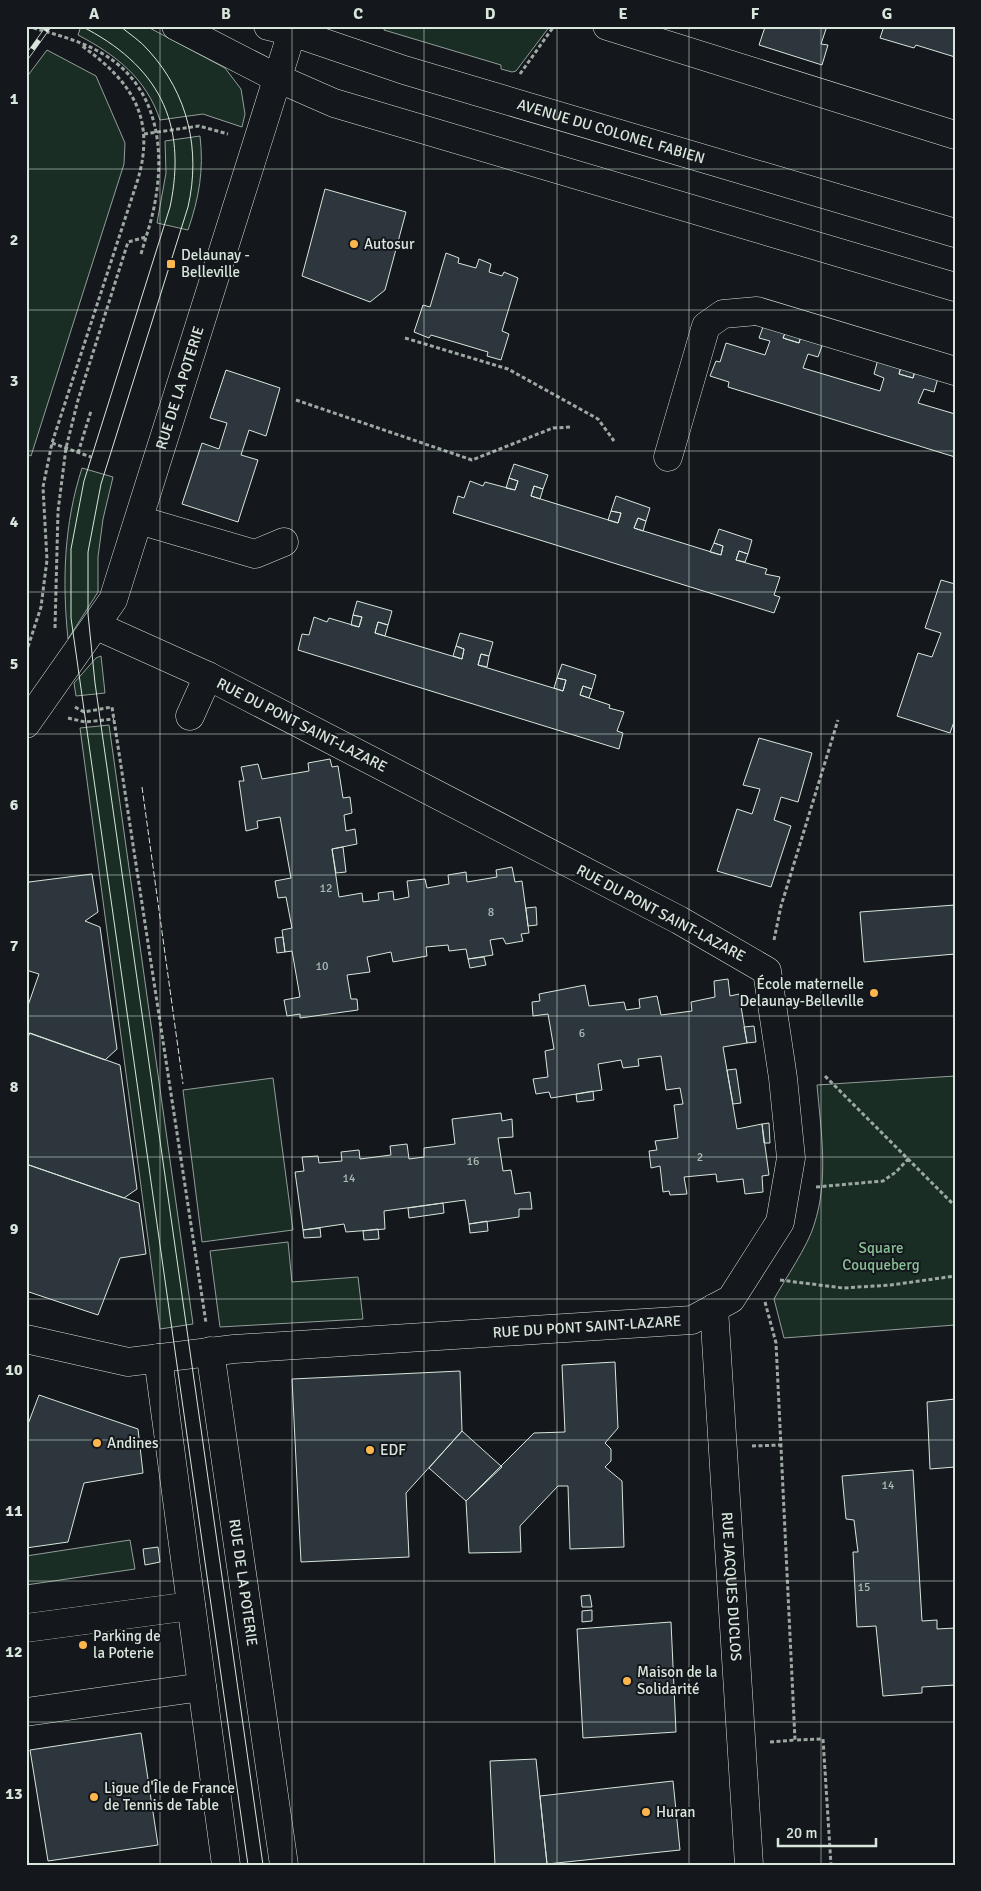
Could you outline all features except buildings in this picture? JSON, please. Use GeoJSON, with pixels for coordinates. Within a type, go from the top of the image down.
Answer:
{"type":"FeatureCollection","features":[{"type":"Feature","properties":{"kind":"street"},"geometry":{"type":"LineString","coordinates":[[176,26],[277,78],[334,103],[955,287]]}},
{"type":"Feature","properties":{"kind":"street"},"geometry":{"type":"LineString","coordinates":[[607,26],[955,136]]}},
{"type":"Feature","properties":{"kind":"street","name":"RUE DE LA POTERIE"},"geometry":{"type":"LineString","coordinates":[[26,724],[97,626],[113,600],[277,78],[280,29]]}},
{"type":"Feature","properties":{"kind":"street","name":"AVENUE DU COLONEL FABIEN"},"geometry":{"type":"LineString","coordinates":[[280,29],[396,67],[955,233]]}},
{"type":"Feature","properties":{"kind":"street"},"geometry":{"type":"LineString","coordinates":[[668,457],[706,326],[723,314],[757,311],[955,371]]}},
{"type":"Feature","properties":{"kind":"street"},"geometry":{"type":"LineString","coordinates":[[139,520],[256,554],[284,542]]}},
{"type":"Feature","properties":{"kind":"street","name":"RUE DU PONT SAINT-LAZARE"},"geometry":{"type":"LineString","coordinates":[[97,626],[208,676],[679,920],[767,971],[783,1078],[791,1158],[780,1222],[731,1299],[692,1320],[210,1352]]}},
{"type":"Feature","properties":{"kind":"street"},"geometry":{"type":"LineString","coordinates":[[190,716],[208,676]]}},
{"type":"Feature","properties":{"kind":"street","name":"RUE JACQUES DUCLOS"},"geometry":{"type":"LineString","coordinates":[[714,1308],[749,1865]]}},
{"type":"Feature","properties":{"kind":"street"},"geometry":{"type":"LineString","coordinates":[[26,1339],[128,1362],[210,1352]]}},
{"type":"Feature","properties":{"kind":"street","name":"RUE DE LA POTERIE"},"geometry":{"type":"LineString","coordinates":[[210,1352],[284,1865]]}},
{"type":"Feature","properties":{"kind":"street"},"geometry":{"type":"LineString","coordinates":[[158,1358],[226,1865]]}},
{"type":"Feature","properties":{"kind":"street"},"geometry":{"type":"LineString","coordinates":[[26,1628],[191,1606]]}},
{"type":"Feature","properties":{"kind":"street"},"geometry":{"type":"LineString","coordinates":[[26,1712],[202,1687]]}},
{"type":"Feature","properties":{"kind":"path"},"geometry":{"type":"LineString","coordinates":[[502,99],[554,26]]}},
{"type":"Feature","properties":{"kind":"path"},"geometry":{"type":"LineString","coordinates":[[26,653],[41,607],[46,570],[43,487],[52,443],[142,164],[144,134],[135,102],[125,82],[100,59],[75,41]]}},
{"type":"Feature","properties":{"kind":"path"},"geometry":{"type":"LineString","coordinates":[[144,134],[199,126],[257,143]]}},
{"type":"Feature","properties":{"kind":"path"},"geometry":{"type":"LineString","coordinates":[[141,254],[146,237]]}},
{"type":"Feature","properties":{"kind":"path"},"geometry":{"type":"LineString","coordinates":[[405,338],[508,369],[598,419],[614,441]]}},
{"type":"Feature","properties":{"kind":"path"},"geometry":{"type":"LineString","coordinates":[[296,400],[472,460],[553,428],[571,426]]}},
{"type":"Feature","properties":{"kind":"path"},"geometry":{"type":"LineString","coordinates":[[78,452],[91,411]]}},
{"type":"Feature","properties":{"kind":"path"},"geometry":{"type":"LineString","coordinates":[[52,443],[91,457]]}},
{"type":"Feature","properties":{"kind":"path"},"geometry":{"type":"LineString","coordinates":[[767,971],[781,906],[838,720]]}},
{"type":"Feature","properties":{"kind":"path"},"geometry":{"type":"LineString","coordinates":[[825,1076],[955,1206]]}},
{"type":"Feature","properties":{"kind":"path"},"geometry":{"type":"LineString","coordinates":[[786,1188],[829,1187],[882,1180],[896,1172],[908,1158]]}},
{"type":"Feature","properties":{"kind":"path"},"geometry":{"type":"LineString","coordinates":[[775,1279],[843,1288],[891,1285],[955,1276]]}},
{"type":"Feature","properties":{"kind":"path"},"geometry":{"type":"LineString","coordinates":[[737,1290],[765,1302]]}},
{"type":"Feature","properties":{"kind":"path"},"geometry":{"type":"LineString","coordinates":[[768,1294],[765,1302],[776,1343],[794,1740],[823,1739],[831,1865]]}},
{"type":"Feature","properties":{"kind":"green space"},"geometry":{"type":"Polygon","coordinates":[[[81,26],[146,26],[225,68],[241,89],[245,114],[242,127],[203,114],[160,120],[147,92],[138,80],[128,69],[105,51],[78,35],[81,26]]]}},
{"type":"Feature","properties":{"kind":"green space"},"geometry":{"type":"Polygon","coordinates":[[[385,26],[550,26],[516,71],[512,72],[501,69],[501,65],[384,30],[385,26]]]}},
{"type":"Feature","properties":{"kind":"green space"},"geometry":{"type":"Polygon","coordinates":[[[47,50],[96,76],[125,143],[124,164],[31,456],[26,453],[26,78],[47,50]]]}},
{"type":"Feature","properties":{"kind":"green space"},"geometry":{"type":"Polygon","coordinates":[[[200,136],[200,184],[188,230],[157,223],[166,173],[165,141],[200,136]]]}},
{"type":"Feature","properties":{"kind":"green space"},"geometry":{"type":"Polygon","coordinates":[[[82,468],[113,477],[103,519],[98,557],[98,592],[68,639],[65,595],[66,552],[71,510],[82,468]]]}},
{"type":"Feature","properties":{"kind":"green space"},"geometry":{"type":"Polygon","coordinates":[[[101,656],[105,693],[76,696],[74,683],[96,658],[101,656]]]}},
{"type":"Feature","properties":{"kind":"green space"},"geometry":{"type":"Polygon","coordinates":[[[109,725],[193,1324],[160,1329],[80,728],[109,725]]]}},
{"type":"Feature","properties":{"kind":"green space","name":"Square Couqueberg"},"geometry":{"type":"Polygon","coordinates":[[[955,1076],[955,1325],[784,1338],[774,1299],[802,1252],[811,1233],[819,1208],[823,1155],[817,1085],[955,1076]]]}},
{"type":"Feature","properties":{"kind":"green space"},"geometry":{"type":"Polygon","coordinates":[[[273,1078],[293,1230],[202,1242],[183,1090],[273,1078]]]}},
{"type":"Feature","properties":{"kind":"green space"},"geometry":{"type":"Polygon","coordinates":[[[288,1242],[292,1282],[358,1277],[363,1319],[220,1327],[210,1251],[288,1242]]]}},
{"type":"Feature","properties":{"kind":"green space"},"geometry":{"type":"Polygon","coordinates":[[[130,1540],[135,1569],[26,1585],[26,1556],[130,1540]]]}},
{"type":"Feature","properties":{"kind":"tram line"},"geometry":{"type":"LineString","coordinates":[[81,26],[108,41],[130,59],[148,78],[161,99],[170,123],[175,148],[175,176],[170,207],[84,481],[71,549],[71,618],[248,1865]]}},
{"type":"Feature","properties":{"kind":"tram line"},"geometry":{"type":"LineString","coordinates":[[120,26],[146,47],[162,68],[182,104],[192,144],[192,186],[188,207],[101,484],[88,552],[88,614],[95,683],[263,1865]]}},
{"type":"Feature","properties":{"kind":"railway"},"geometry":{"type":"LineString","coordinates":[[26,58],[49,26]]}},
{"type":"Feature","properties":{"kind":"fence"},"geometry":{"type":"LineString","coordinates":[[142,787],[183,1084]]}},
{"type":"Feature","properties":{"kind":"place","name":"Autosur"},"geometry":{"type":"Point","coordinates":[354,244]}},
{"type":"Feature","properties":{"kind":"place","name":"Delaunay - Belleville"},"geometry":{"type":"Point","coordinates":[171,264]}},
{"type":"Feature","properties":{"kind":"place","name":"École maternelle Delaunay-Belleville"},"geometry":{"type":"Point","coordinates":[874,993]}},
{"type":"Feature","properties":{"kind":"place","name":"Andines"},"geometry":{"type":"Point","coordinates":[97,1443]}},
{"type":"Feature","properties":{"kind":"place","name":"EDF"},"geometry":{"type":"Point","coordinates":[370,1450]}},
{"type":"Feature","properties":{"kind":"place","name":"Parking de la Poterie"},"geometry":{"type":"Point","coordinates":[83,1645]}},
{"type":"Feature","properties":{"kind":"place","name":"Maison de la Solidarité"},"geometry":{"type":"Point","coordinates":[627,1681]}},
{"type":"Feature","properties":{"kind":"place","name":"Ligue d'Île de France de Tennis de Table"},"geometry":{"type":"Point","coordinates":[94,1797]}},
{"type":"Feature","properties":{"kind":"place","name":"Huran"},"geometry":{"type":"Point","coordinates":[646,1812]}}]}
